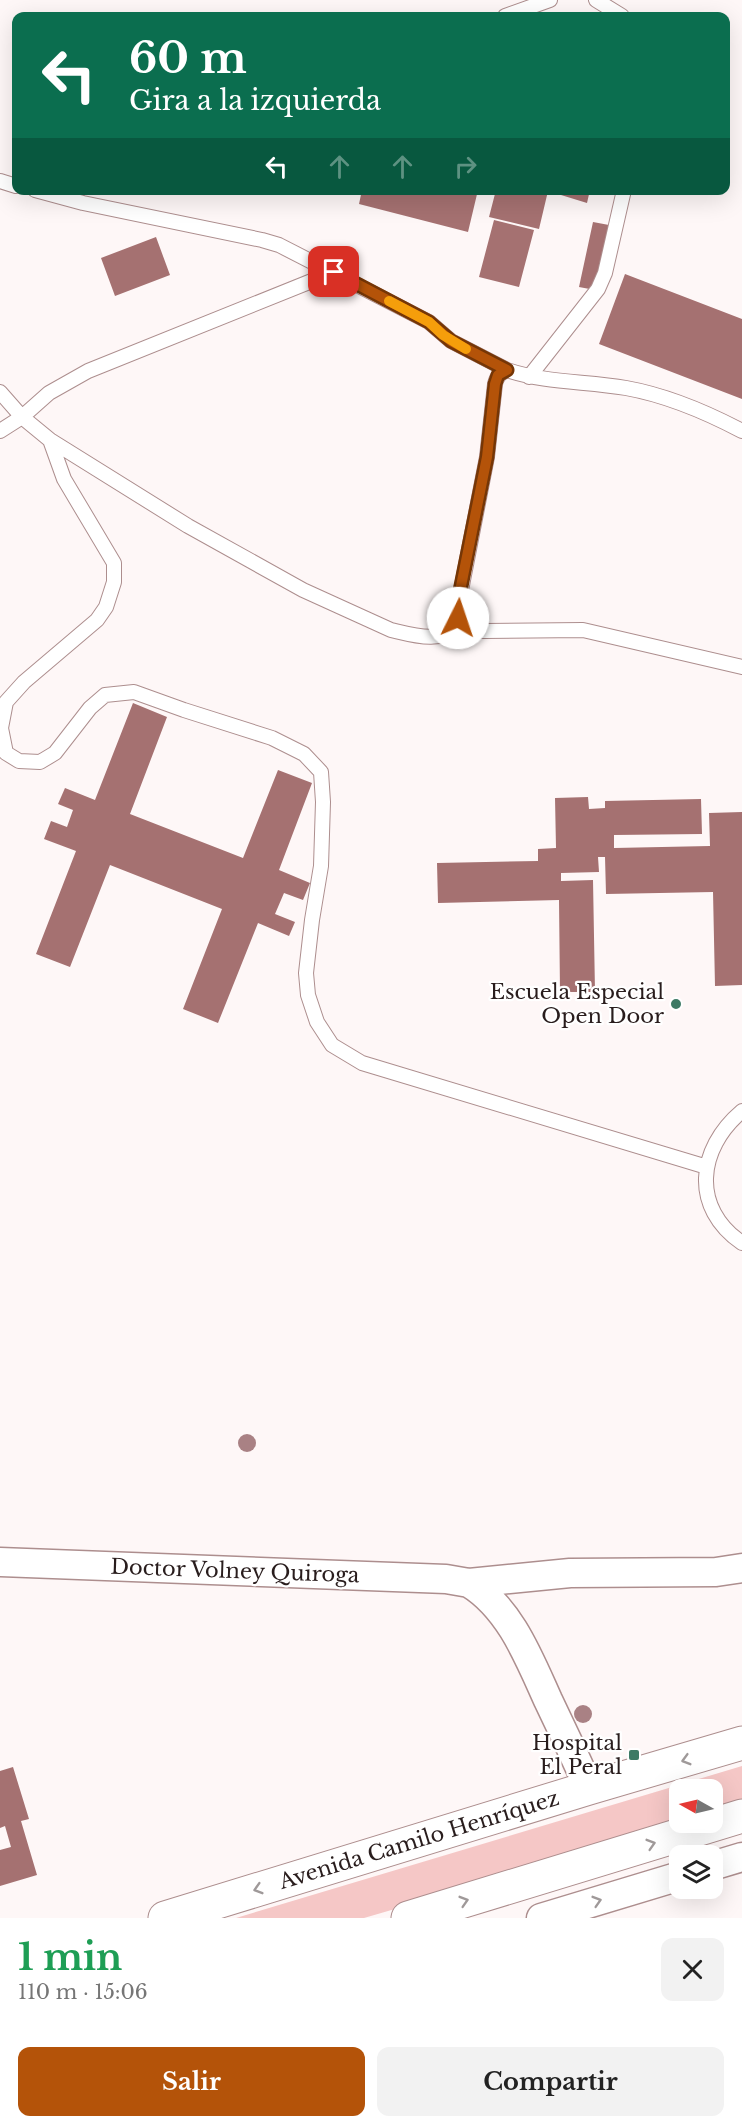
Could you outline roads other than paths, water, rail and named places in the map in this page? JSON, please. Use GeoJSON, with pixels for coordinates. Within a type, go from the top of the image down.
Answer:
{"type":"FeatureCollection","features":[{"type":"Feature","properties":{"kind":"main road","name":"Avenida Camilo Henríquez"},"geometry":{"type":"LineString","coordinates":[[165,1918],[742,1743]]}},
{"type":"Feature","properties":{"kind":"main road"},"geometry":{"type":"LineString","coordinates":[[408,1918],[742,1816]]}},
{"type":"Feature","properties":{"kind":"street","name":"Doctor Volney Quiroga"},"geometry":{"type":"LineString","coordinates":[[0,1562],[446,1579],[470,1583],[570,1573],[716,1572],[742,1568]]}},
{"type":"Feature","properties":{"kind":"street"},"geometry":{"type":"LineString","coordinates":[[470,1583],[479,1589],[507,1620],[523,1645],[589,1788]]}},
{"type":"Feature","properties":{"kind":"street"},"geometry":{"type":"LineString","coordinates":[[723,1863],[742,1857]]}},
{"type":"Feature","properties":{"kind":"street"},"geometry":{"type":"LineString","coordinates":[[541,1918],[669,1879]]}},
{"type":"Feature","properties":{"kind":"lane"},"geometry":{"type":"LineString","coordinates":[[516,12],[550,0]]}},
{"type":"Feature","properties":{"kind":"lane"},"geometry":{"type":"LineString","coordinates":[[596,0],[616,12]]}},
{"type":"Feature","properties":{"kind":"lane"},"geometry":{"type":"LineString","coordinates":[[53,195],[279,245],[429,322],[451,341],[507,370],[530,377],[625,388],[647,393],[699,411],[742,431]]}},
{"type":"Feature","properties":{"kind":"lane"},"geometry":{"type":"LineString","coordinates":[[530,377],[598,289],[605,273],[623,195]]}},
{"type":"Feature","properties":{"kind":"lane"},"geometry":{"type":"LineString","coordinates":[[0,431],[22,417],[49,393],[88,371],[334,272]]}},
{"type":"Feature","properties":{"kind":"lane"},"geometry":{"type":"LineString","coordinates":[[507,370],[498,375],[495,384],[487,457],[457,606],[458,618],[465,626],[484,631],[583,630],[742,667]]}},
{"type":"Feature","properties":{"kind":"lane"},"geometry":{"type":"LineString","coordinates":[[0,392],[22,417],[51,440],[188,526],[303,590],[391,630],[423,637],[436,637],[447,636],[465,626]]}},
{"type":"Feature","properties":{"kind":"lane"},"geometry":{"type":"LineString","coordinates":[[51,440],[64,479],[114,563],[114,582],[106,607],[97,620],[24,681],[6,702],[1,728],[6,753],[19,761],[39,762],[55,753],[90,708],[105,695],[134,692],[272,738],[304,753],[321,772],[322,802],[321,866],[306,974],[308,995],[317,1022],[332,1045],[362,1063],[707,1167]]}},
{"type":"Feature","properties":{"kind":"lane"},"geometry":{"type":"LineString","coordinates":[[742,1111],[721,1134],[711,1154],[705,1185],[713,1214],[731,1235],[742,1243]]}},
{"type":"Feature","properties":{"kind":"place","name":"Escuela Especial Open Door"},"geometry":{"type":"Point","coordinates":[676,1004]}},
{"type":"Feature","properties":{"kind":"place","name":"Hospital El Peral"},"geometry":{"type":"Point","coordinates":[634,1755]}}]}
